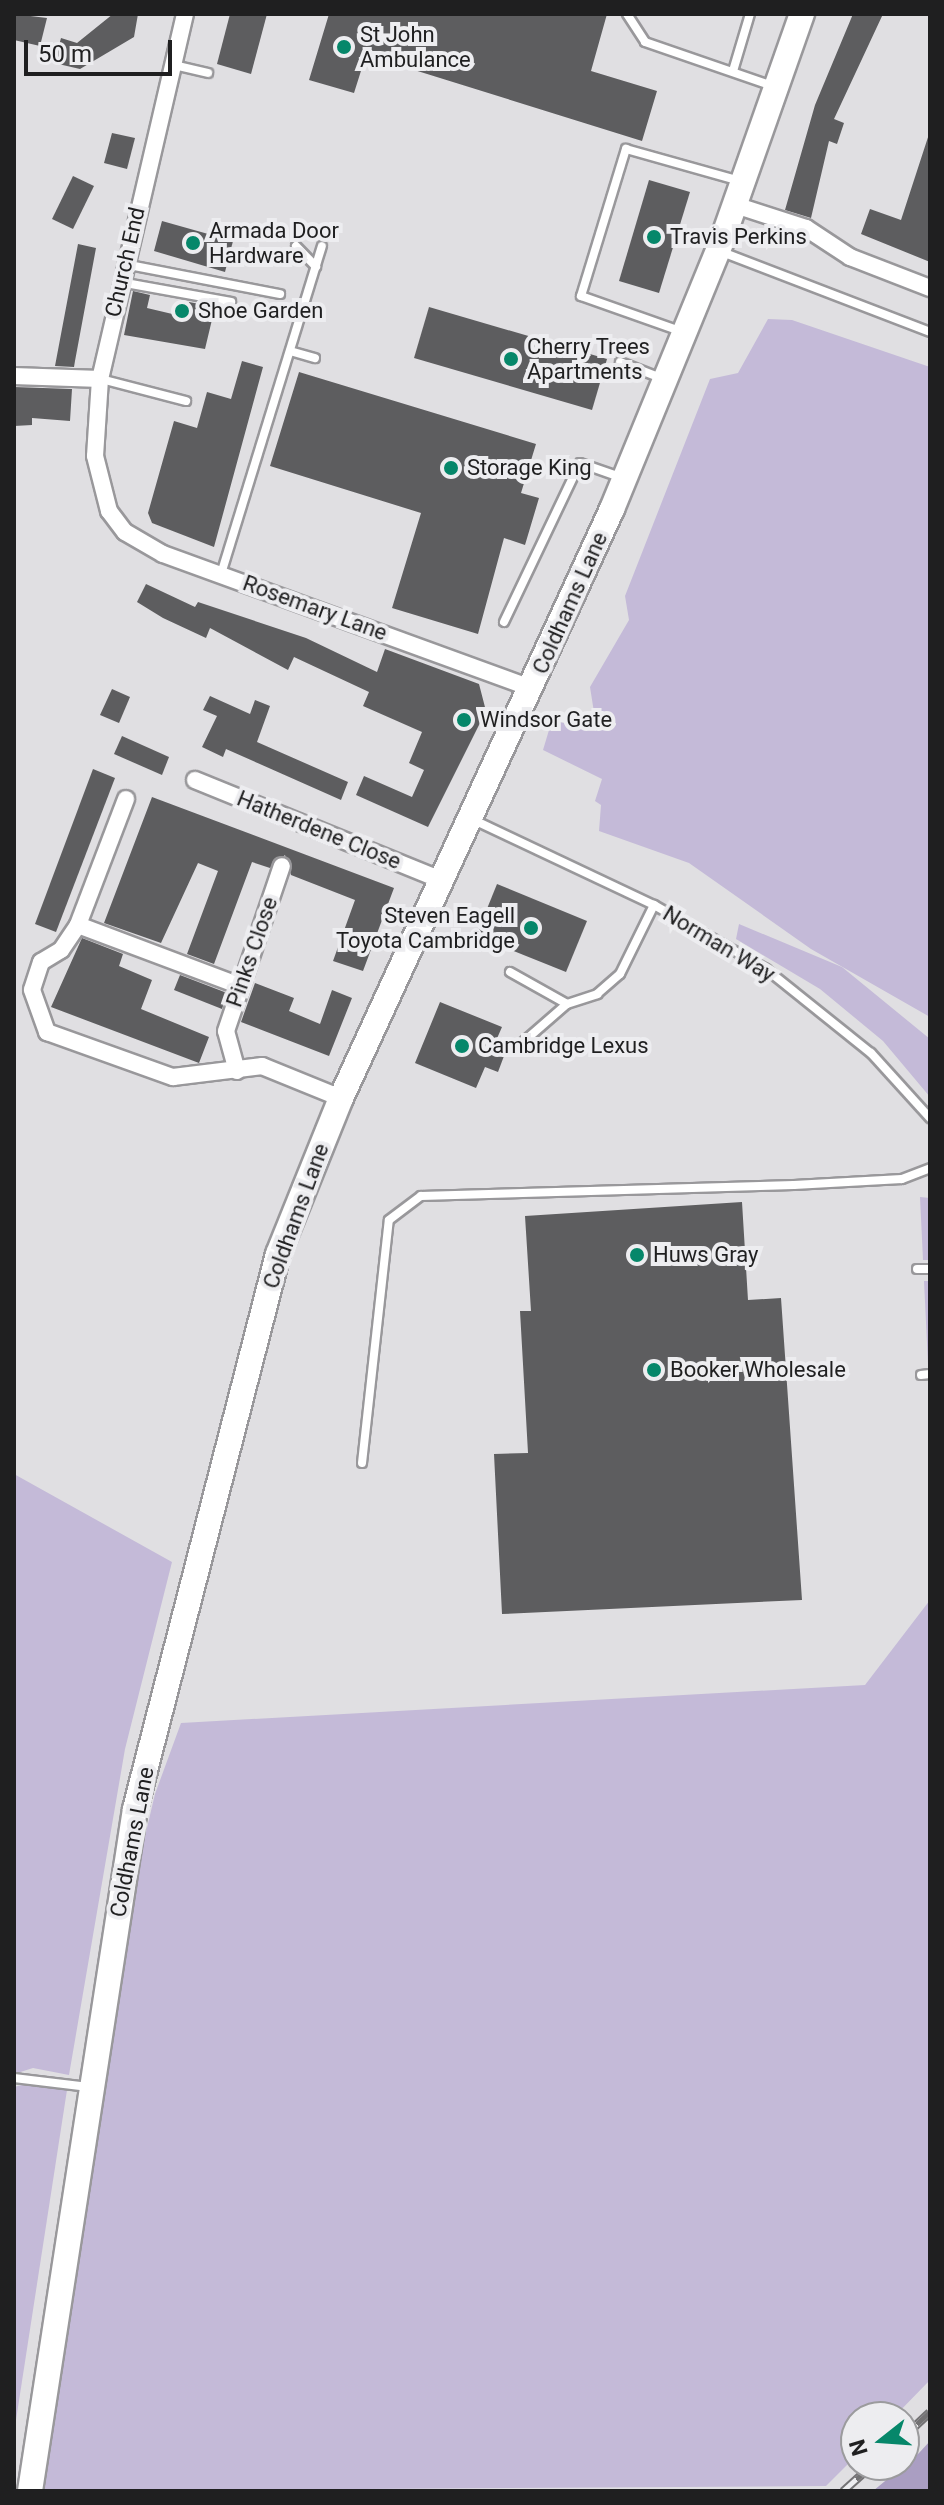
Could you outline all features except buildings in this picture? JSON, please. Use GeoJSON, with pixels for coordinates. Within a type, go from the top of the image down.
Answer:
{"type":"FeatureCollection","features":[{"type":"Feature","properties":{"kind":"street","name":"Church End"},"geometry":{"type":"LineString","coordinates":[[109,511],[95,456],[100,379],[119,281],[185,14]]}},
{"type":"Feature","properties":{"kind":"street","name":"Coldhams Lane"},"geometry":{"type":"LineString","coordinates":[[30,2491],[135,1809],[278,1254],[341,1098],[473,819],[624,479],[718,251],[802,14]]}},
{"type":"Feature","properties":{"kind":"street"},"geometry":{"type":"LineString","coordinates":[[739,194],[806,228],[850,257],[930,288]]}},
{"type":"Feature","properties":{"kind":"street"},"geometry":{"type":"LineString","coordinates":[[14,376],[100,379]]}},
{"type":"Feature","properties":{"kind":"street","name":"Rosemary Lane"},"geometry":{"type":"LineString","coordinates":[[109,511],[125,532],[163,554],[532,688]]}},
{"type":"Feature","properties":{"kind":"street","name":"Hatherdene Close"},"geometry":{"type":"LineString","coordinates":[[195,780],[444,881]]}},
{"type":"Feature","properties":{"kind":"street"},"geometry":{"type":"LineString","coordinates":[[126,799],[78,925],[61,950],[41,962],[32,990],[47,1032],[173,1077],[262,1066],[341,1098]]}},
{"type":"Feature","properties":{"kind":"street","name":"Pinks Close"},"geometry":{"type":"LineString","coordinates":[[237,1071],[226,1031],[282,866]]}},
{"type":"Feature","properties":{"kind":"street"},"geometry":{"type":"LineString","coordinates":[[78,925],[240,986]]}},
{"type":"Feature","properties":{"kind":"lane"},"geometry":{"type":"LineString","coordinates":[[627,14],[645,42],[774,86]]}},
{"type":"Feature","properties":{"kind":"lane"},"geometry":{"type":"LineString","coordinates":[[733,71],[750,14]]}},
{"type":"Feature","properties":{"kind":"lane"},"geometry":{"type":"LineString","coordinates":[[173,64],[208,73]]}},
{"type":"Feature","properties":{"kind":"lane"},"geometry":{"type":"LineString","coordinates":[[685,333],[581,296],[626,149],[739,194]]}},
{"type":"Feature","properties":{"kind":"lane"},"geometry":{"type":"LineString","coordinates":[[296,246],[316,267]]}},
{"type":"Feature","properties":{"kind":"lane"},"geometry":{"type":"LineString","coordinates":[[221,574],[322,246]]}},
{"type":"Feature","properties":{"kind":"lane"},"geometry":{"type":"LineString","coordinates":[[718,251],[930,332]]}},
{"type":"Feature","properties":{"kind":"lane"},"geometry":{"type":"LineString","coordinates":[[123,264],[280,294]]}},
{"type":"Feature","properties":{"kind":"lane"},"geometry":{"type":"LineString","coordinates":[[119,281],[231,302]]}},
{"type":"Feature","properties":{"kind":"lane"},"geometry":{"type":"LineString","coordinates":[[290,351],[315,358]]}},
{"type":"Feature","properties":{"kind":"lane"},"geometry":{"type":"LineString","coordinates":[[620,362],[666,379]]}},
{"type":"Feature","properties":{"kind":"lane"},"geometry":{"type":"LineString","coordinates":[[100,379],[186,401]]}},
{"type":"Feature","properties":{"kind":"lane"},"geometry":{"type":"LineString","coordinates":[[504,622],[580,463],[624,479]]}},
{"type":"Feature","properties":{"kind":"lane","name":"Norman Way"},"geometry":{"type":"LineString","coordinates":[[473,819],[654,905],[809,1001],[894,1074],[930,1118]]}},
{"type":"Feature","properties":{"kind":"lane"},"geometry":{"type":"LineString","coordinates":[[514,1050],[530,1029],[567,1004],[597,994],[620,974],[654,905]]}},
{"type":"Feature","properties":{"kind":"lane"},"geometry":{"type":"LineString","coordinates":[[510,972],[567,1004]]}},
{"type":"Feature","properties":{"kind":"lane"},"geometry":{"type":"LineString","coordinates":[[362,1463],[389,1220],[421,1196],[794,1185],[902,1179],[930,1168]]}},
{"type":"Feature","properties":{"kind":"lane"},"geometry":{"type":"LineString","coordinates":[[917,1269],[930,1269]]}},
{"type":"Feature","properties":{"kind":"lane"},"geometry":{"type":"LineString","coordinates":[[14,2078],[91,2088]]}},
{"type":"Feature","properties":{"kind":"shaded area"},"geometry":{"type":"Polygon","coordinates":[[[768,319],[792,320],[930,367],[930,1017],[811,949],[689,863],[599,831],[601,805],[595,801],[602,779],[543,750],[552,720],[590,730],[596,725],[590,687],[629,620],[625,596],[710,379],[738,373],[768,319]]]}},
{"type":"Feature","properties":{"kind":"shaded area"},"geometry":{"type":"Polygon","coordinates":[[[739,924],[842,967],[930,1039],[930,1097],[883,1041],[820,989],[736,939],[739,924]]]}},
{"type":"Feature","properties":{"kind":"shaded area"},"geometry":{"type":"Polygon","coordinates":[[[920,1197],[930,1198],[930,1260],[923,1260],[920,1197]]]}},
{"type":"Feature","properties":{"kind":"shaded area"},"geometry":{"type":"Polygon","coordinates":[[[924,1281],[930,1281],[928,1364],[924,1281]]]}},
{"type":"Feature","properties":{"kind":"shaded area"},"geometry":{"type":"Polygon","coordinates":[[[14,1474],[172,1562],[125,1749],[69,2075],[33,2068],[14,2074],[14,1474]]]}},
{"type":"Feature","properties":{"kind":"shaded area"},"geometry":{"type":"Polygon","coordinates":[[[930,1600],[930,2380],[910,2401],[840,2401],[840,2472],[826,2486],[43,2491],[115,1963],[155,1794],[181,1723],[865,1685],[930,1600]]]}},
{"type":"Feature","properties":{"kind":"shaded area"},"geometry":{"type":"Polygon","coordinates":[[[29,2083],[67,2090],[14,2433],[14,2087],[29,2083]]]}},
{"type":"Feature","properties":{"kind":"shaded area"},"geometry":{"type":"Polygon","coordinates":[[[930,2441],[930,2491],[873,2491],[885,2481],[920,2481],[920,2452],[930,2441]]]}},
{"type":"Feature","properties":{"kind":"railway"},"geometry":{"type":"LineString","coordinates":[[920,2421],[930,2412]]}},
{"type":"Feature","properties":{"kind":"railway"},"geometry":{"type":"LineString","coordinates":[[843,2491],[854,2481]]}},
{"type":"Feature","properties":{"kind":"place","name":"St John Ambulance"},"geometry":{"type":"Point","coordinates":[344,47]}},
{"type":"Feature","properties":{"kind":"place","name":"Travis Perkins"},"geometry":{"type":"Point","coordinates":[654,237]}},
{"type":"Feature","properties":{"kind":"place","name":"Armada Door Hardware"},"geometry":{"type":"Point","coordinates":[193,243]}},
{"type":"Feature","properties":{"kind":"place","name":"Shoe Garden"},"geometry":{"type":"Point","coordinates":[182,311]}},
{"type":"Feature","properties":{"kind":"place","name":"Cherry Trees Apartments"},"geometry":{"type":"Point","coordinates":[511,359]}},
{"type":"Feature","properties":{"kind":"place","name":"Storage King"},"geometry":{"type":"Point","coordinates":[451,468]}},
{"type":"Feature","properties":{"kind":"place","name":"Windsor Gate"},"geometry":{"type":"Point","coordinates":[464,720]}},
{"type":"Feature","properties":{"kind":"place","name":"Steven Eagell Toyota Cambridge"},"geometry":{"type":"Point","coordinates":[531,928]}},
{"type":"Feature","properties":{"kind":"place","name":"Cambridge Lexus"},"geometry":{"type":"Point","coordinates":[462,1046]}},
{"type":"Feature","properties":{"kind":"place","name":"Huws Gray"},"geometry":{"type":"Point","coordinates":[637,1255]}},
{"type":"Feature","properties":{"kind":"place","name":"Booker Wholesale"},"geometry":{"type":"Point","coordinates":[654,1370]}}]}
